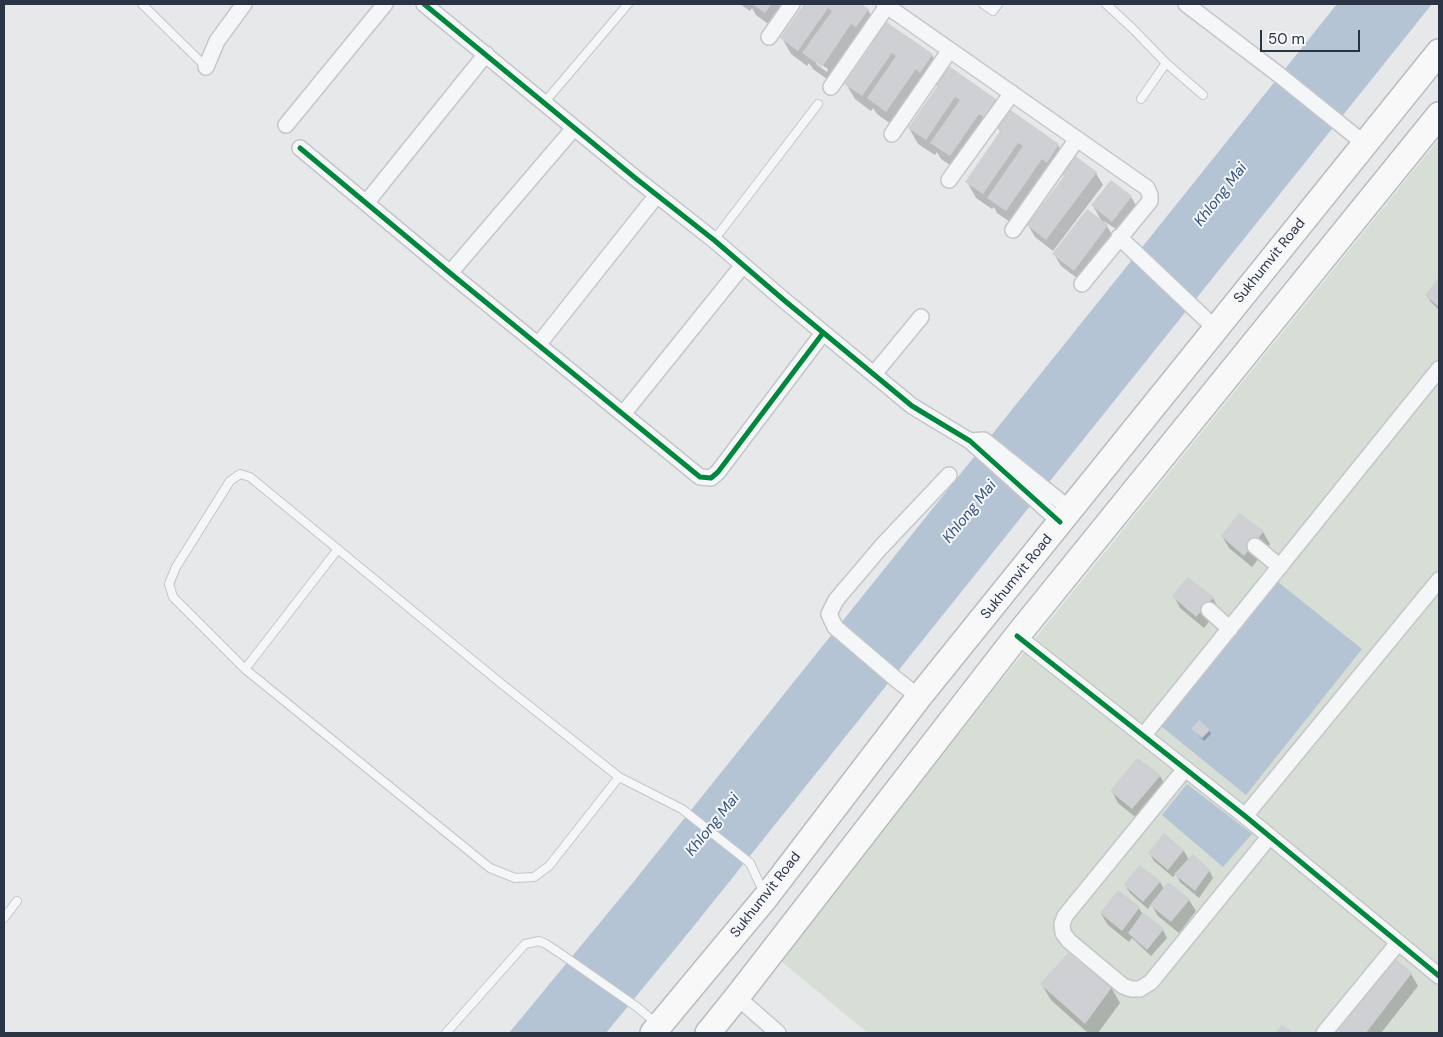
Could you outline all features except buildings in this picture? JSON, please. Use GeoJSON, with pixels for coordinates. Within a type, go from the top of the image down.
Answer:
{"type":"FeatureCollection","features":[{"type":"Feature","properties":{"kind":"highway","name":"Sukhumvit Road"},"geometry":{"type":"LineString","coordinates":[[656,1030],[766,897],[919,697],[1439,52]]}},
{"type":"Feature","properties":{"kind":"highway"},"geometry":{"type":"LineString","coordinates":[[708,1033],[1017,636],[1439,115]]}},
{"type":"Feature","properties":{"kind":"highway"},"geometry":{"type":"LineString","coordinates":[[987,614],[1017,636]]}},
{"type":"Feature","properties":{"kind":"street"},"geometry":{"type":"LineString","coordinates":[[206,67],[217,41],[244,4]]}},
{"type":"Feature","properties":{"kind":"street"},"geometry":{"type":"LineString","coordinates":[[286,125],[385,4]]}},
{"type":"Feature","properties":{"kind":"street"},"geometry":{"type":"LineString","coordinates":[[424,4],[657,196],[714,240],[912,406],[977,443],[1052,494],[1066,516]]}},
{"type":"Feature","properties":{"kind":"street"},"geometry":{"type":"LineString","coordinates":[[769,37],[792,4]]}},
{"type":"Feature","properties":{"kind":"street"},"geometry":{"type":"LineString","coordinates":[[1186,4],[1278,74],[1365,144]]}},
{"type":"Feature","properties":{"kind":"street"},"geometry":{"type":"LineString","coordinates":[[831,87],[885,5],[1147,188],[1150,201],[1082,284]]}},
{"type":"Feature","properties":{"kind":"street"},"geometry":{"type":"LineString","coordinates":[[892,134],[950,50]]}},
{"type":"Feature","properties":{"kind":"street"},"geometry":{"type":"LineString","coordinates":[[366,203],[486,54]]}},
{"type":"Feature","properties":{"kind":"street"},"geometry":{"type":"LineString","coordinates":[[949,180],[1012,93]]}},
{"type":"Feature","properties":{"kind":"street"},"geometry":{"type":"LineString","coordinates":[[450,273],[574,128]]}},
{"type":"Feature","properties":{"kind":"street"},"geometry":{"type":"LineString","coordinates":[[1013,230],[1077,139]]}},
{"type":"Feature","properties":{"kind":"street"},"geometry":{"type":"LineString","coordinates":[[300,148],[700,477],[711,478],[718,472],[823,333]]}},
{"type":"Feature","properties":{"kind":"street"},"geometry":{"type":"LineString","coordinates":[[538,345],[657,196]]}},
{"type":"Feature","properties":{"kind":"street"},"geometry":{"type":"LineString","coordinates":[[1119,237],[1216,328]]}},
{"type":"Feature","properties":{"kind":"street"},"geometry":{"type":"LineString","coordinates":[[623,414],[743,266]]}},
{"type":"Feature","properties":{"kind":"street"},"geometry":{"type":"LineString","coordinates":[[874,374],[921,317]]}},
{"type":"Feature","properties":{"kind":"street"},"geometry":{"type":"LineString","coordinates":[[1143,736],[1439,369]]}},
{"type":"Feature","properties":{"kind":"street"},"geometry":{"type":"LineString","coordinates":[[977,443],[1041,506],[1066,516]]}},
{"type":"Feature","properties":{"kind":"street"},"geometry":{"type":"LineString","coordinates":[[919,697],[834,627],[828,614],[836,600],[880,547],[949,475]]}},
{"type":"Feature","properties":{"kind":"street"},"geometry":{"type":"LineString","coordinates":[[1255,546],[1280,568]]}},
{"type":"Feature","properties":{"kind":"street"},"geometry":{"type":"LineString","coordinates":[[1245,816],[1439,580]]}},
{"type":"Feature","properties":{"kind":"street"},"geometry":{"type":"LineString","coordinates":[[1210,610],[1230,629]]}},
{"type":"Feature","properties":{"kind":"street"},"geometry":{"type":"LineString","coordinates":[[1017,636],[1245,816],[1439,976]]}},
{"type":"Feature","properties":{"kind":"street"},"geometry":{"type":"LineString","coordinates":[[1185,769],[1065,916],[1062,924],[1063,933],[1068,941],[1123,986],[1131,989],[1140,989],[1151,982],[1270,837]]}},
{"type":"Feature","properties":{"kind":"street"},"geometry":{"type":"LineString","coordinates":[[1324,1033],[1398,943]]}},
{"type":"Feature","properties":{"kind":"street"},"geometry":{"type":"LineString","coordinates":[[737,997],[778,1033]]}},
{"type":"Feature","properties":{"kind":"lane"},"geometry":{"type":"LineString","coordinates":[[142,4],[206,67]]}},
{"type":"Feature","properties":{"kind":"lane"},"geometry":{"type":"LineString","coordinates":[[544,103],[628,4]]}},
{"type":"Feature","properties":{"kind":"lane"},"geometry":{"type":"LineString","coordinates":[[983,4],[993,10],[998,4]]}},
{"type":"Feature","properties":{"kind":"lane"},"geometry":{"type":"LineString","coordinates":[[1106,4],[1166,63],[1203,95]]}},
{"type":"Feature","properties":{"kind":"lane"},"geometry":{"type":"LineString","coordinates":[[1141,99],[1166,63]]}},
{"type":"Feature","properties":{"kind":"lane"},"geometry":{"type":"LineString","coordinates":[[714,240],[818,104]]}},
{"type":"Feature","properties":{"kind":"lane"},"geometry":{"type":"LineString","coordinates":[[619,777],[549,866],[534,877],[515,878],[490,868],[245,669],[173,597],[169,584],[176,567],[230,481],[240,474],[250,477],[503,685],[619,777],[682,810],[750,863],[766,897]]}},
{"type":"Feature","properties":{"kind":"lane"},"geometry":{"type":"LineString","coordinates":[[245,669],[338,549]]}},
{"type":"Feature","properties":{"kind":"lane"},"geometry":{"type":"LineString","coordinates":[[4,918],[18,901]]}},
{"type":"Feature","properties":{"kind":"lane"},"geometry":{"type":"LineString","coordinates":[[446,1033],[525,944],[539,941],[564,956],[637,1008],[656,1030]]}},
{"type":"Feature","properties":{"kind":"shaded area"},"geometry":{"type":"Polygon","coordinates":[[[1439,139],[1439,1033],[868,1033],[777,958],[1439,139]]]}},
{"type":"Feature","properties":{"kind":"water","name":"Khlong Mai"},"geometry":{"type":"Polygon","coordinates":[[[1337,4],[1432,4],[689,932],[606,1033],[509,1033],[631,885],[1337,4]]]}},
{"type":"Feature","properties":{"kind":"water"},"geometry":{"type":"Polygon","coordinates":[[[1278,582],[1362,649],[1246,795],[1161,726],[1278,582]]]}},
{"type":"Feature","properties":{"kind":"water"},"geometry":{"type":"Polygon","coordinates":[[[1187,784],[1252,834],[1223,867],[1162,815],[1187,784]]]}},
{"type":"Feature","properties":{"kind":"cycle path"},"geometry":{"type":"LineString","coordinates":[[424,4],[634,177],[714,240],[912,406],[970,441],[1060,522]]}},
{"type":"Feature","properties":{"kind":"cycle path"},"geometry":{"type":"LineString","coordinates":[[300,148],[700,477],[711,478],[718,472],[823,333]]}},
{"type":"Feature","properties":{"kind":"cycle path"},"geometry":{"type":"LineString","coordinates":[[1017,636],[1245,816],[1439,976]]}}]}
